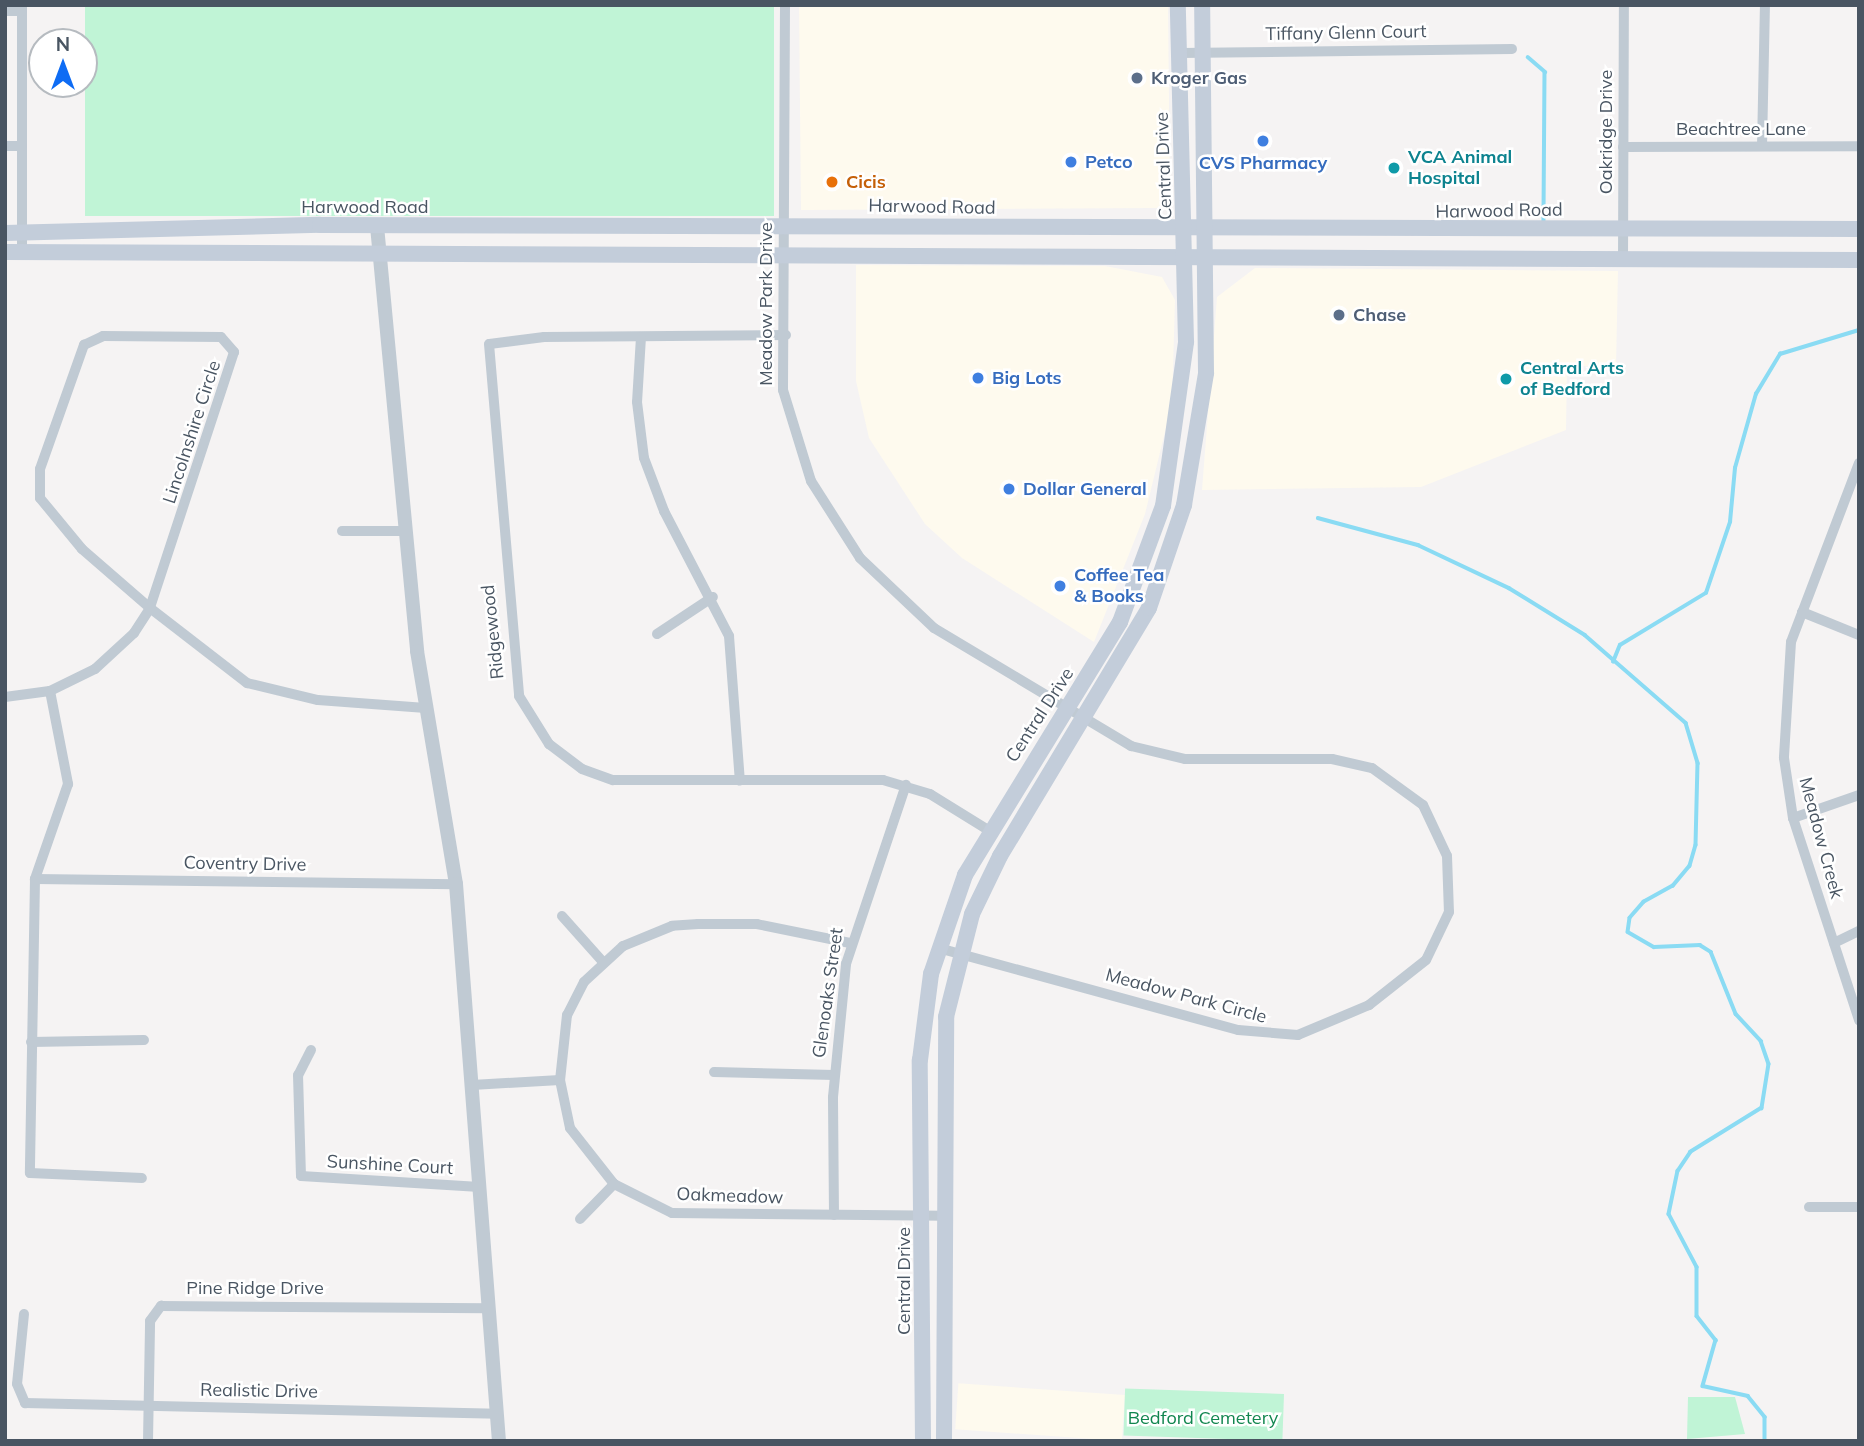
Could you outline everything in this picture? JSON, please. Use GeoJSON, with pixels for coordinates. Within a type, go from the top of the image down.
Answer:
{"type":"FeatureCollection","features":[{"type":"Feature","properties":{"kind":"main road","name":"Central Drive"},"geometry":{"type":"LineString","coordinates":[[923,1441],[920,1060],[938,948],[988,830],[1066,710],[1131,594],[1163,506],[1178,426],[1186,230],[1178,5]]}},
{"type":"Feature","properties":{"kind":"main road"},"geometry":{"type":"LineString","coordinates":[[944,1441],[943,1050],[959,953],[1000,856],[1083,722],[1151,602],[1184,505],[1199,429],[1207,230],[1202,5]]}},
{"type":"Feature","properties":{"kind":"main road","name":"Harwood Road"},"geometry":{"type":"LineString","coordinates":[[5,233],[377,226],[783,225],[1422,231],[1859,229]]}},
{"type":"Feature","properties":{"kind":"main road"},"geometry":{"type":"LineString","coordinates":[[976,227],[977,254]]}},
{"type":"Feature","properties":{"kind":"main road"},"geometry":{"type":"LineString","coordinates":[[1729,260],[1731,229]]}},
{"type":"Feature","properties":{"kind":"main road"},"geometry":{"type":"LineString","coordinates":[[1422,231],[1423,257]]}},
{"type":"Feature","properties":{"kind":"main road"},"geometry":{"type":"LineString","coordinates":[[5,252],[1206,254],[1623,260],[1859,260]]}},
{"type":"Feature","properties":{"kind":"main road"},"geometry":{"type":"LineString","coordinates":[[1178,426],[1199,429]]}},
{"type":"Feature","properties":{"kind":"main road"},"geometry":{"type":"LineString","coordinates":[[1131,594],[1151,602]]}},
{"type":"Feature","properties":{"kind":"street","name":"Meadow Park Drive"},"geometry":{"type":"LineString","coordinates":[[785,5],[782,254],[786,335],[783,390],[799,454],[860,558],[934,628],[1083,722]]}},
{"type":"Feature","properties":{"kind":"street","name":"Oakridge Drive"},"geometry":{"type":"LineString","coordinates":[[1623,260],[1624,5]]}},
{"type":"Feature","properties":{"kind":"street"},"geometry":{"type":"LineString","coordinates":[[1762,146],[1765,5]]}},
{"type":"Feature","properties":{"kind":"street"},"geometry":{"type":"LineString","coordinates":[[5,11],[22,8],[22,252]]}},
{"type":"Feature","properties":{"kind":"street","name":"Tiffany Glenn Court"},"geometry":{"type":"LineString","coordinates":[[1180,53],[1512,49]]}},
{"type":"Feature","properties":{"kind":"street"},"geometry":{"type":"LineString","coordinates":[[5,146],[22,146]]}},
{"type":"Feature","properties":{"kind":"street","name":"Beachtree Lane"},"geometry":{"type":"LineString","coordinates":[[1623,147],[1859,146]]}},
{"type":"Feature","properties":{"kind":"street"},"geometry":{"type":"LineString","coordinates":[[377,226],[405,531],[426,708],[456,884],[499,1441]]}},
{"type":"Feature","properties":{"kind":"street","name":"Ridgewood"},"geometry":{"type":"LineString","coordinates":[[786,335],[641,337],[489,344],[514,681],[549,744],[582,769],[641,783],[866,779],[906,785],[988,830]]}},
{"type":"Feature","properties":{"kind":"street","name":"Lincolnshire Circle"},"geometry":{"type":"LineString","coordinates":[[221,337],[231,343],[235,360],[149,608],[46,511],[40,469],[87,340],[221,337]]}},
{"type":"Feature","properties":{"kind":"street"},"geometry":{"type":"LineString","coordinates":[[641,337],[637,402],[644,458],[664,511],[713,597],[732,652],[740,781]]}},
{"type":"Feature","properties":{"kind":"street","name":"Meadow Creek"},"geometry":{"type":"LineString","coordinates":[[1859,463],[1802,611],[1785,668],[1784,758],[1793,818],[1859,1020]]}},
{"type":"Feature","properties":{"kind":"street"},"geometry":{"type":"LineString","coordinates":[[342,531],[405,531]]}},
{"type":"Feature","properties":{"kind":"street"},"geometry":{"type":"LineString","coordinates":[[657,634],[713,597]]}},
{"type":"Feature","properties":{"kind":"street"},"geometry":{"type":"LineString","coordinates":[[5,697],[50,691],[110,658],[149,608],[247,683],[318,700],[426,708]]}},
{"type":"Feature","properties":{"kind":"street"},"geometry":{"type":"LineString","coordinates":[[1802,611],[1859,635]]}},
{"type":"Feature","properties":{"kind":"street"},"geometry":{"type":"LineString","coordinates":[[50,691],[67,798],[35,879],[30,1173],[142,1178]]}},
{"type":"Feature","properties":{"kind":"street","name":"Meadow Park Circle"},"geometry":{"type":"LineString","coordinates":[[938,948],[1276,1037],[1326,1027],[1369,1006],[1411,977],[1436,947],[1452,891],[1444,843],[1423,805],[1388,777],[1332,759],[1165,758],[1083,722]]}},
{"type":"Feature","properties":{"kind":"street","name":"Glenoaks Street"},"geometry":{"type":"LineString","coordinates":[[834,1215],[834,1075],[850,943],[906,785]]}},
{"type":"Feature","properties":{"kind":"street"},"geometry":{"type":"LineString","coordinates":[[1793,818],[1859,795]]}},
{"type":"Feature","properties":{"kind":"street","name":"Coventry Drive"},"geometry":{"type":"LineString","coordinates":[[35,879],[456,884]]}},
{"type":"Feature","properties":{"kind":"street"},"geometry":{"type":"LineString","coordinates":[[562,916],[603,962]]}},
{"type":"Feature","properties":{"kind":"street","name":"Oakmeadow"},"geometry":{"type":"LineString","coordinates":[[850,943],[757,924],[698,924],[649,933],[603,962],[567,1015],[560,1080],[570,1128],[614,1184],[690,1216],[943,1216]]}},
{"type":"Feature","properties":{"kind":"street"},"geometry":{"type":"LineString","coordinates":[[1834,943],[1859,931]]}},
{"type":"Feature","properties":{"kind":"street"},"geometry":{"type":"LineString","coordinates":[[31,1042],[145,1040]]}},
{"type":"Feature","properties":{"kind":"street","name":"Sunshine Court"},"geometry":{"type":"LineString","coordinates":[[311,1050],[298,1075],[300,1176],[480,1187]]}},
{"type":"Feature","properties":{"kind":"street"},"geometry":{"type":"LineString","coordinates":[[714,1072],[834,1075]]}},
{"type":"Feature","properties":{"kind":"street"},"geometry":{"type":"LineString","coordinates":[[472,1085],[560,1080]]}},
{"type":"Feature","properties":{"kind":"street"},"geometry":{"type":"LineString","coordinates":[[580,1219],[614,1184]]}},
{"type":"Feature","properties":{"kind":"street"},"geometry":{"type":"LineString","coordinates":[[1809,1207],[1859,1207]]}},
{"type":"Feature","properties":{"kind":"street","name":"Pine Ridge Drive"},"geometry":{"type":"LineString","coordinates":[[148,1441],[150,1321],[161,1306],[488,1308]]}},
{"type":"Feature","properties":{"kind":"street","name":"Realistic Drive"},"geometry":{"type":"LineString","coordinates":[[24,1314],[21,1401],[149,1407],[497,1414]]}},
{"type":"Feature","properties":{"kind":"shaded area"},"geometry":{"type":"Polygon","coordinates":[[[799,5],[1168,5],[1170,197],[1157,208],[801,210],[799,5]]]}},
{"type":"Feature","properties":{"kind":"shaded area"},"geometry":{"type":"Polygon","coordinates":[[[856,265],[1105,266],[1162,277],[1175,300],[1172,403],[1145,514],[1094,642],[962,558],[925,524],[869,438],[856,381],[856,265]]]}},
{"type":"Feature","properties":{"kind":"shaded area"},"geometry":{"type":"Polygon","coordinates":[[[1255,268],[1618,271],[1616,366],[1567,366],[1566,430],[1421,487],[1202,490],[1217,297],[1255,268]]]}},
{"type":"Feature","properties":{"kind":"shaded area"},"geometry":{"type":"Polygon","coordinates":[[[958,1383],[1125,1395],[1122,1441],[955,1429],[958,1383]]]}},
{"type":"Feature","properties":{"kind":"green space"},"geometry":{"type":"Polygon","coordinates":[[[85,5],[774,5],[774,216],[85,216],[85,98],[98,98],[98,28],[85,28],[85,5]]]}},
{"type":"Feature","properties":{"kind":"green space","name":"Bedford Cemetery"},"geometry":{"type":"Polygon","coordinates":[[[1125,1388],[1284,1394],[1282,1441],[1123,1435],[1125,1388]]]}},
{"type":"Feature","properties":{"kind":"green space"},"geometry":{"type":"Polygon","coordinates":[[[1688,1397],[1735,1397],[1745,1434],[1687,1439],[1688,1397]]]}},
{"type":"Feature","properties":{"kind":"waterway"},"geometry":{"type":"LineString","coordinates":[[1528,57],[1545,72],[1544,224]]}},
{"type":"Feature","properties":{"kind":"waterway"},"geometry":{"type":"LineString","coordinates":[[1613,662],[1620,645],[1706,593],[1730,522],[1735,468],[1756,394],[1780,354],[1859,330]]}},
{"type":"Feature","properties":{"kind":"waterway"},"geometry":{"type":"LineString","coordinates":[[1318,518],[1418,545],[1509,588],[1585,635],[1686,723],[1698,763],[1696,845],[1690,866],[1673,886],[1644,902],[1630,918],[1628,932],[1654,947],[1700,945],[1711,952],[1736,1014],[1761,1041],[1769,1064],[1762,1108],[1691,1152],[1678,1171],[1669,1214],[1697,1267],[1697,1316],[1716,1340],[1703,1386],[1748,1396],[1765,1417],[1765,1441]]}},
{"type":"Feature","properties":{"kind":"place","name":"Kroger Gas"},"geometry":{"type":"Point","coordinates":[1137,78]}},
{"type":"Feature","properties":{"kind":"place","name":"CVS Pharmacy"},"geometry":{"type":"Point","coordinates":[1263,141]}},
{"type":"Feature","properties":{"kind":"place","name":"Petco"},"geometry":{"type":"Point","coordinates":[1071,162]}},
{"type":"Feature","properties":{"kind":"place","name":"VCA Animal Hospital"},"geometry":{"type":"Point","coordinates":[1394,168]}},
{"type":"Feature","properties":{"kind":"place","name":"Cicis"},"geometry":{"type":"Point","coordinates":[832,182]}},
{"type":"Feature","properties":{"kind":"place","name":"Chase"},"geometry":{"type":"Point","coordinates":[1339,315]}},
{"type":"Feature","properties":{"kind":"place","name":"Big Lots"},"geometry":{"type":"Point","coordinates":[978,378]}},
{"type":"Feature","properties":{"kind":"place","name":"Central Arts of Bedford"},"geometry":{"type":"Point","coordinates":[1506,379]}},
{"type":"Feature","properties":{"kind":"place","name":"Dollar General"},"geometry":{"type":"Point","coordinates":[1009,489]}},
{"type":"Feature","properties":{"kind":"place","name":"Coffee Tea & Books"},"geometry":{"type":"Point","coordinates":[1060,586]}}]}
